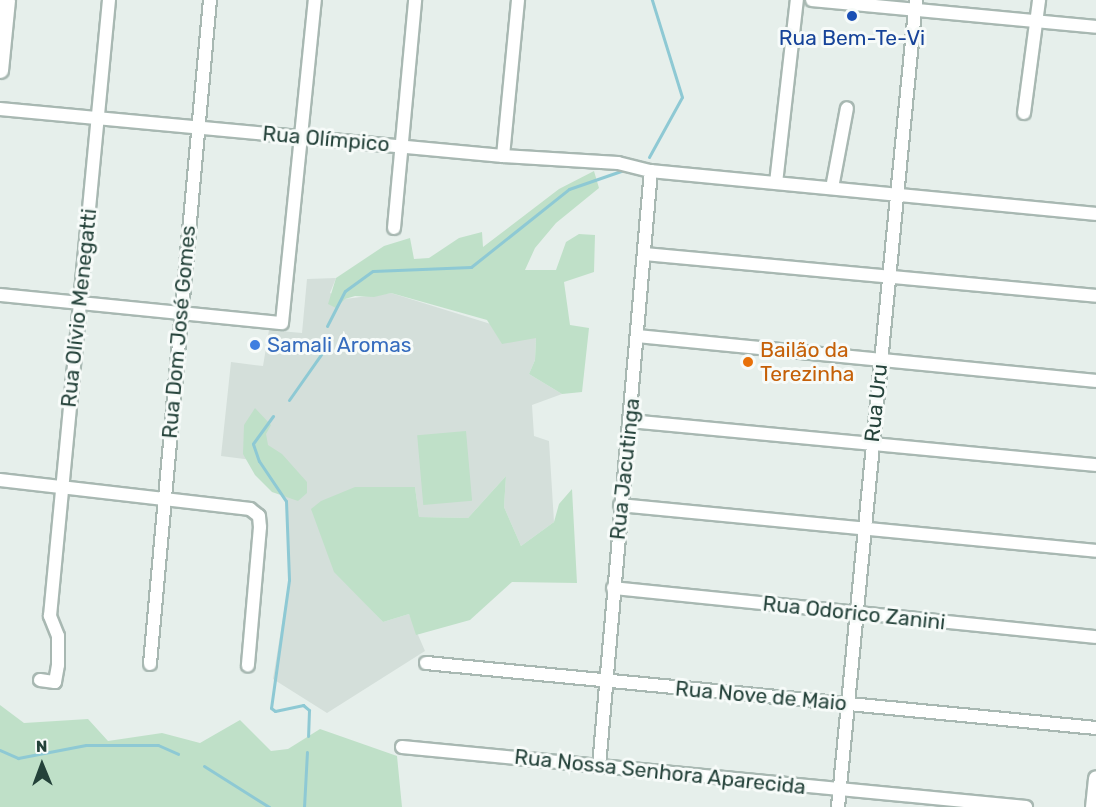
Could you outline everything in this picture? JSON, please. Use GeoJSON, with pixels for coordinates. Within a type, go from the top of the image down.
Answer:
{"type":"FeatureCollection","features":[{"type":"Feature","properties":{"kind":"street"},"geometry":{"type":"LineString","coordinates":[[0,70],[7,0]]}},
{"type":"Feature","properties":{"kind":"street","name":"Rua Olívio Menegatti"},"geometry":{"type":"LineString","coordinates":[[40,680],[55,682],[58,665],[58,636],[50,616],[109,0]]}},
{"type":"Feature","properties":{"kind":"street","name":"Rua Dom José Gomes"},"geometry":{"type":"LineString","coordinates":[[150,664],[163,500],[210,0]]}},
{"type":"Feature","properties":{"kind":"street"},"geometry":{"type":"LineString","coordinates":[[0,295],[282,323],[315,0]]}},
{"type":"Feature","properties":{"kind":"street"},"geometry":{"type":"LineString","coordinates":[[394,228],[415,0]]}},
{"type":"Feature","properties":{"kind":"street"},"geometry":{"type":"LineString","coordinates":[[503,156],[518,0]]}},
{"type":"Feature","properties":{"kind":"street"},"geometry":{"type":"LineString","coordinates":[[776,183],[797,0]]}},
{"type":"Feature","properties":{"kind":"street"},"geometry":{"type":"LineString","coordinates":[[812,0],[915,5],[1096,27]]}},
{"type":"Feature","properties":{"kind":"street"},"geometry":{"type":"LineString","coordinates":[[1024,113],[1039,0]]}},
{"type":"Feature","properties":{"kind":"street","name":"Rua Uru"},"geometry":{"type":"LineString","coordinates":[[838,807],[915,5]]}},
{"type":"Feature","properties":{"kind":"street"},"geometry":{"type":"LineString","coordinates":[[832,188],[847,108]]}},
{"type":"Feature","properties":{"kind":"street","name":"Rua Olímpico"},"geometry":{"type":"LineString","coordinates":[[0,109],[97,120],[300,136],[503,156],[618,163],[651,171],[1096,214]]}},
{"type":"Feature","properties":{"kind":"street","name":"Rua Jacutinga"},"geometry":{"type":"LineString","coordinates":[[599,766],[651,171]]}},
{"type":"Feature","properties":{"kind":"street"},"geometry":{"type":"LineString","coordinates":[[645,254],[1096,296]]}},
{"type":"Feature","properties":{"kind":"street"},"geometry":{"type":"LineString","coordinates":[[638,336],[1096,381]]}},
{"type":"Feature","properties":{"kind":"street"},"geometry":{"type":"LineString","coordinates":[[630,421],[872,446],[1096,465]]}},
{"type":"Feature","properties":{"kind":"street"},"geometry":{"type":"LineString","coordinates":[[0,480],[250,508],[259,516],[260,527],[248,665]]}},
{"type":"Feature","properties":{"kind":"street"},"geometry":{"type":"LineString","coordinates":[[620,506],[1096,551]]}},
{"type":"Feature","properties":{"kind":"street","name":"Rua Odorico Zanini"},"geometry":{"type":"LineString","coordinates":[[613,588],[1096,637]]}},
{"type":"Feature","properties":{"kind":"street","name":"Rua Nove de Maio"},"geometry":{"type":"LineString","coordinates":[[426,663],[606,683],[1096,728]]}},
{"type":"Feature","properties":{"kind":"street","name":"Rua Nossa Senhora Aparecida"},"geometry":{"type":"LineString","coordinates":[[402,747],[1026,807]]}},
{"type":"Feature","properties":{"kind":"street"},"geometry":{"type":"LineString","coordinates":[[1093,807],[1096,778]]}},
{"type":"Feature","properties":{"kind":"shaded area"},"geometry":{"type":"Polygon","coordinates":[[[336,278],[330,293],[345,299],[391,293],[536,338],[535,360],[529,374],[562,394],[532,405],[534,436],[549,441],[554,522],[521,546],[504,507],[506,476],[468,518],[419,517],[415,487],[363,601],[383,622],[409,614],[425,651],[327,713],[273,679],[289,580],[286,501],[259,461],[221,456],[231,362],[263,366],[269,330],[302,333],[307,279],[336,278]]]}},
{"type":"Feature","properties":{"kind":"green space"},"geometry":{"type":"Polygon","coordinates":[[[594,171],[599,188],[556,223],[535,248],[525,270],[556,270],[566,242],[579,234],[595,235],[594,272],[564,282],[570,325],[589,328],[582,392],[562,394],[529,374],[535,360],[536,338],[502,344],[487,320],[391,293],[374,297],[355,296],[345,299],[336,308],[328,304],[336,278],[384,246],[410,238],[414,259],[429,258],[459,238],[482,232],[483,247],[559,189],[594,171]]]}},
{"type":"Feature","properties":{"kind":"green space"},"geometry":{"type":"Polygon","coordinates":[[[255,408],[271,425],[266,434],[268,445],[282,454],[307,482],[307,493],[298,501],[272,492],[255,475],[243,454],[244,425],[255,408]]]}},
{"type":"Feature","properties":{"kind":"green space"},"geometry":{"type":"Polygon","coordinates":[[[466,431],[472,501],[423,505],[417,435],[466,431]]]}},
{"type":"Feature","properties":{"kind":"green space"},"geometry":{"type":"Polygon","coordinates":[[[506,476],[504,507],[521,546],[554,522],[559,504],[572,489],[577,583],[512,582],[470,620],[416,635],[409,614],[383,622],[334,572],[311,509],[321,501],[355,487],[415,487],[419,517],[468,518],[506,476]]]}},
{"type":"Feature","properties":{"kind":"green space"},"geometry":{"type":"Polygon","coordinates":[[[0,705],[24,723],[88,719],[108,741],[162,733],[200,743],[240,720],[271,751],[288,749],[320,729],[397,756],[402,807],[0,807],[0,705]]]}},
{"type":"Feature","properties":{"kind":"waterway"},"geometry":{"type":"LineString","coordinates":[[649,157],[682,97],[652,0]]}},
{"type":"Feature","properties":{"kind":"waterway"},"geometry":{"type":"LineString","coordinates":[[327,326],[345,291],[373,271],[471,267],[569,189],[624,170]]}},
{"type":"Feature","properties":{"kind":"waterway"},"geometry":{"type":"LineString","coordinates":[[289,400],[322,353]]}},
{"type":"Feature","properties":{"kind":"waterway"},"geometry":{"type":"LineString","coordinates":[[273,416],[253,444],[259,461],[286,501],[289,580],[271,708],[275,711],[303,705],[309,710],[308,736]]}},
{"type":"Feature","properties":{"kind":"waterway"},"geometry":{"type":"LineString","coordinates":[[0,750],[18,758],[86,745],[158,745],[178,754]]}},
{"type":"Feature","properties":{"kind":"waterway"},"geometry":{"type":"LineString","coordinates":[[304,807],[307,752]]}},
{"type":"Feature","properties":{"kind":"waterway"},"geometry":{"type":"LineString","coordinates":[[204,766],[269,807]]}},
{"type":"Feature","properties":{"kind":"place","name":"Rua Bem-Te-Vi"},"geometry":{"type":"Point","coordinates":[852,16]}},
{"type":"Feature","properties":{"kind":"place","name":"Samali Aromas"},"geometry":{"type":"Point","coordinates":[255,345]}},
{"type":"Feature","properties":{"kind":"place","name":"Bailão da Terezinha"},"geometry":{"type":"Point","coordinates":[748,362]}}]}
